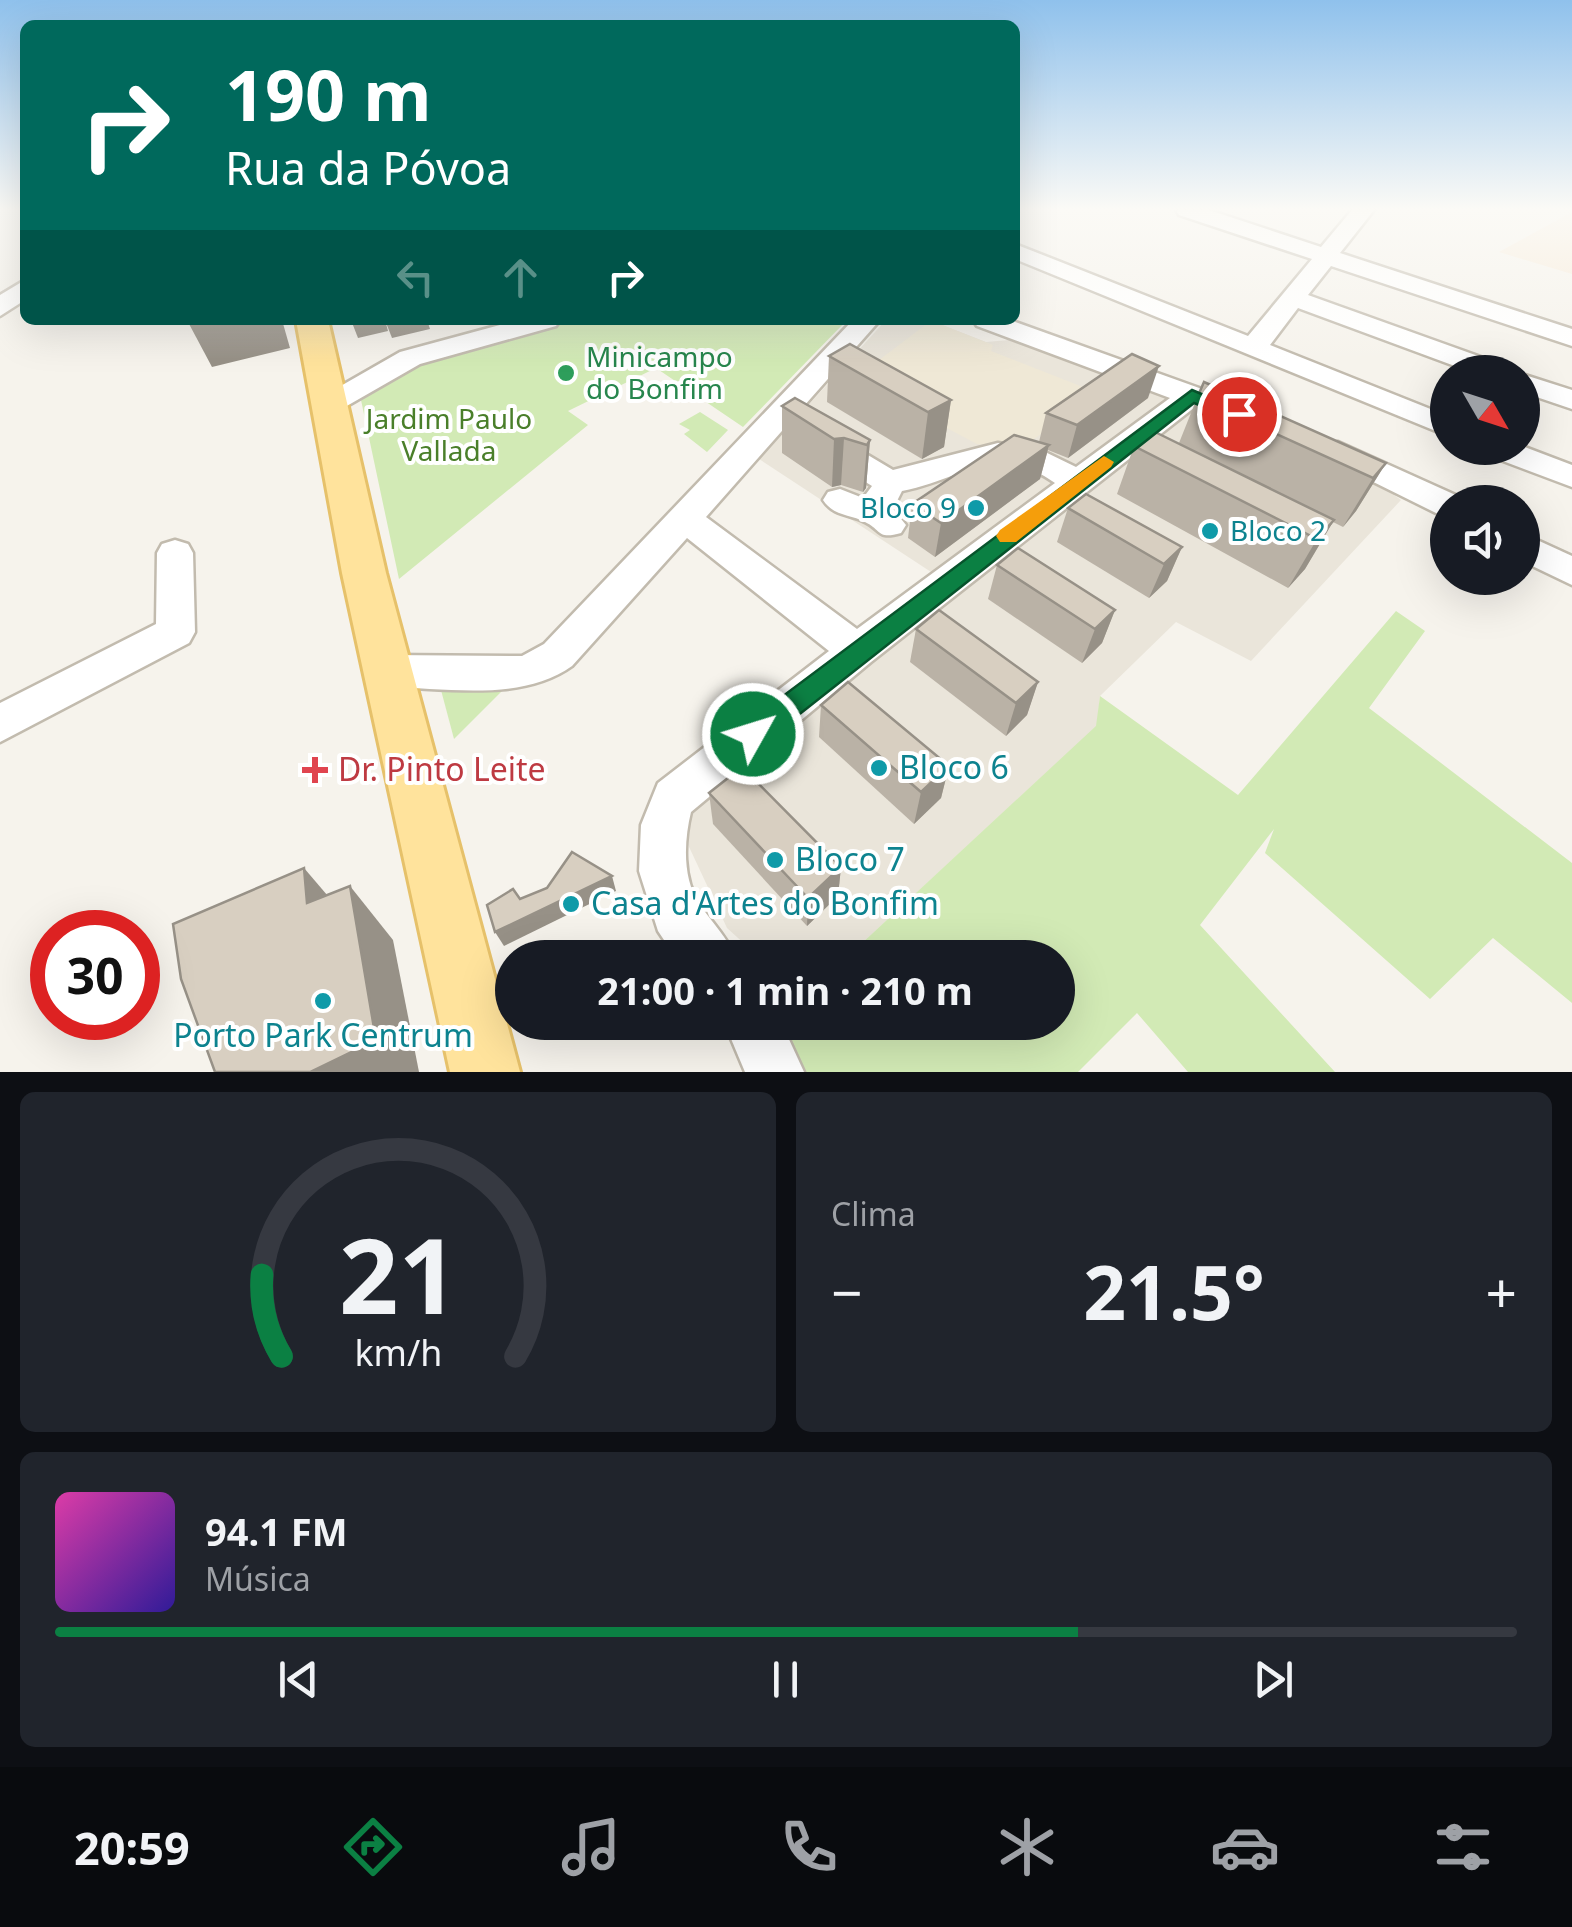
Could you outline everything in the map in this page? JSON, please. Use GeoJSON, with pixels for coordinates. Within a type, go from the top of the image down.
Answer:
{"type":"FeatureCollection","features":[{"type":"Feature","properties":{"kind":"main road"},"geometry":{"type":"LineString","coordinates":[[313,325],[388,671],[485,1072]]}},
{"type":"Feature","properties":{"kind":"street"},"geometry":{"type":"LineString","coordinates":[[1039,260],[1430,420]]}},
{"type":"Feature","properties":{"kind":"street"},"geometry":{"type":"LineString","coordinates":[[1252,348],[1323,260]]}},
{"type":"Feature","properties":{"kind":"street"},"geometry":{"type":"LineString","coordinates":[[1338,260],[1572,338]]}},
{"type":"Feature","properties":{"kind":"street"},"geometry":{"type":"LineString","coordinates":[[0,310],[20,292]]}},
{"type":"Feature","properties":{"kind":"street"},"geometry":{"type":"LineString","coordinates":[[1293,298],[1449,355]]}},
{"type":"Feature","properties":{"kind":"street"},"geometry":{"type":"LineString","coordinates":[[328,405],[462,331],[508,325]]}},
{"type":"Feature","properties":{"kind":"street"},"geometry":{"type":"LineString","coordinates":[[388,671],[522,672],[542,666],[558,655],[682,516],[862,325]]}},
{"type":"Feature","properties":{"kind":"street"},"geometry":{"type":"LineString","coordinates":[[1000,325],[1239,414]]}},
{"type":"Feature","properties":{"kind":"street"},"geometry":{"type":"LineString","coordinates":[[1540,388],[1572,400]]}},
{"type":"Feature","properties":{"kind":"street"},"geometry":{"type":"LineString","coordinates":[[696,940],[677,916],[666,885],[664,820],[674,798],[1192,395]]}},
{"type":"Feature","properties":{"kind":"street"},"geometry":{"type":"LineString","coordinates":[[774,419],[798,426],[868,472],[885,504]]}},
{"type":"Feature","properties":{"kind":"street"},"geometry":{"type":"LineString","coordinates":[[1312,442],[1430,497]]}},
{"type":"Feature","properties":{"kind":"street"},"geometry":{"type":"LineString","coordinates":[[840,500],[860,510],[885,504],[905,480],[973,455],[1003,453],[1045,461],[1077,483]]}},
{"type":"Feature","properties":{"kind":"street"},"geometry":{"type":"LineString","coordinates":[[1540,464],[1572,477]]}},
{"type":"Feature","properties":{"kind":"street"},"geometry":{"type":"LineString","coordinates":[[682,516],[857,652]]}},
{"type":"Feature","properties":{"kind":"street"},"geometry":{"type":"LineString","coordinates":[[0,724],[175,632],[175,553]]}},
{"type":"Feature","properties":{"kind":"street"},"geometry":{"type":"LineString","coordinates":[[1540,555],[1572,572]]}},
{"type":"Feature","properties":{"kind":"shaded area"},"geometry":{"type":"Polygon","coordinates":[[[1526,260],[1572,260],[1572,274],[1526,260]]]}},
{"type":"Feature","properties":{"kind":"shaded area"},"geometry":{"type":"Polygon","coordinates":[[[881,325],[942,325],[986,342],[1021,339],[1215,411],[1398,491],[1394,495],[1401,500],[1251,661],[1176,622],[1100,696],[1097,726],[865,940],[740,940],[727,928],[683,834],[685,813],[960,591],[759,459],[881,325]]]}},
{"type":"Feature","properties":{"kind":"shaded area"},"geometry":{"type":"Polygon","coordinates":[[[925,325],[943,325],[993,345],[991,351],[1093,391],[1091,397],[1019,450],[977,444],[858,381],[858,376],[925,325]]]}},
{"type":"Feature","properties":{"kind":"green space","name":"Jardim Paulo Vallada"},"geometry":{"type":"Polygon","coordinates":[[[554,325],[842,325],[743,427],[656,368],[568,411],[588,425],[399,579],[361,400],[425,360],[554,325]]]}},
{"type":"Feature","properties":{"kind":"green space"},"geometry":{"type":"Polygon","coordinates":[[[700,412],[728,430],[707,452],[684,434],[690,430],[679,424],[700,412]]]}},
{"type":"Feature","properties":{"kind":"green space"},"geometry":{"type":"Polygon","coordinates":[[[1396,611],[1425,631],[1369,708],[1572,863],[1572,1003],[1493,938],[1430,999],[1265,853],[1274,829],[1200,925],[1335,1072],[1188,1072],[1137,1013],[1078,1072],[797,1072],[785,1040],[1075,1040],[1075,940],[865,940],[1096,726],[1100,696],[1238,795],[1396,611]]]}},
{"type":"Feature","properties":{"kind":"green space"},"geometry":{"type":"Polygon","coordinates":[[[504,689],[454,739],[441,690],[504,689]]]}},
{"type":"Feature","properties":{"kind":"building"},"geometry":{"type":"Polygon","coordinates":[[[850,344],[951,400],[928,412],[829,356],[850,344]]]}},
{"type":"Feature","properties":{"kind":"building"},"geometry":{"type":"Polygon","coordinates":[[[1132,354],[1159,366],[1077,425],[1046,413],[1132,354]]]}},
{"type":"Feature","properties":{"kind":"building"},"geometry":{"type":"Polygon","coordinates":[[[1204,382],[1386,463],[1373,478],[1197,398],[1204,382]]]}},
{"type":"Feature","properties":{"kind":"building"},"geometry":{"type":"Polygon","coordinates":[[[795,398],[870,440],[867,445],[834,439],[782,406],[795,398]]]}},
{"type":"Feature","properties":{"kind":"building"},"geometry":{"type":"Polygon","coordinates":[[[1153,431],[1334,520],[1317,539],[1134,446],[1153,431]]]}},
{"type":"Feature","properties":{"kind":"building"},"geometry":{"type":"Polygon","coordinates":[[[1014,435],[1049,445],[941,523],[912,504],[1014,435]]]}},
{"type":"Feature","properties":{"kind":"building"},"geometry":{"type":"Polygon","coordinates":[[[1086,494],[1182,547],[1164,564],[1068,508],[1086,494]]]}},
{"type":"Feature","properties":{"kind":"building"},"geometry":{"type":"Polygon","coordinates":[[[1018,548],[1115,610],[1095,629],[997,565],[1018,548]]]}},
{"type":"Feature","properties":{"kind":"building"},"geometry":{"type":"Polygon","coordinates":[[[939,610],[1038,682],[1016,703],[916,629],[939,610]]]}},
{"type":"Feature","properties":{"kind":"building"},"geometry":{"type":"Polygon","coordinates":[[[848,682],[949,766],[921,792],[821,705],[848,682]]]}},
{"type":"Feature","properties":{"kind":"building"},"geometry":{"type":"Polygon","coordinates":[[[742,767],[841,867],[808,898],[709,793],[742,767]]]}},
{"type":"Feature","properties":{"kind":"building"},"geometry":{"type":"Polygon","coordinates":[[[572,852],[612,876],[495,932],[487,905],[513,889],[520,899],[547,888],[572,852]]]}},
{"type":"Feature","properties":{"kind":"building"},"geometry":{"type":"Polygon","coordinates":[[[304,868],[307,903],[350,886],[376,1040],[310,1072],[215,1072],[181,979],[173,924],[304,868]]]}},
{"type":"Feature","properties":{"kind":"slow traffic"},"geometry":{"type":"LineString","coordinates":[[1008,536],[1104,462]]}},
{"type":"Feature","properties":{"kind":"place","name":"Minicampo do Bonfim"},"geometry":{"type":"Point","coordinates":[566,373]}},
{"type":"Feature","properties":{"kind":"place","name":"Bloco 9"},"geometry":{"type":"Point","coordinates":[976,508]}},
{"type":"Feature","properties":{"kind":"place","name":"Bloco 2"},"geometry":{"type":"Point","coordinates":[1210,531]}},
{"type":"Feature","properties":{"kind":"place","name":"Bloco 6"},"geometry":{"type":"Point","coordinates":[879,768]}},
{"type":"Feature","properties":{"kind":"place","name":"Dr. Pinto Leite"},"geometry":{"type":"Point","coordinates":[315,770]}},
{"type":"Feature","properties":{"kind":"place","name":"Bloco 7"},"geometry":{"type":"Point","coordinates":[775,860]}},
{"type":"Feature","properties":{"kind":"place","name":"Casa d'Artes do Bonfim"},"geometry":{"type":"Point","coordinates":[571,904]}},
{"type":"Feature","properties":{"kind":"place","name":"Porto Park Centrum"},"geometry":{"type":"Point","coordinates":[323,1001]}},
{"type":"Feature","properties":{"kind":"route"},"geometry":{"type":"LineString","coordinates":[[753,734],[1192,395],[1239,414]]}}]}
